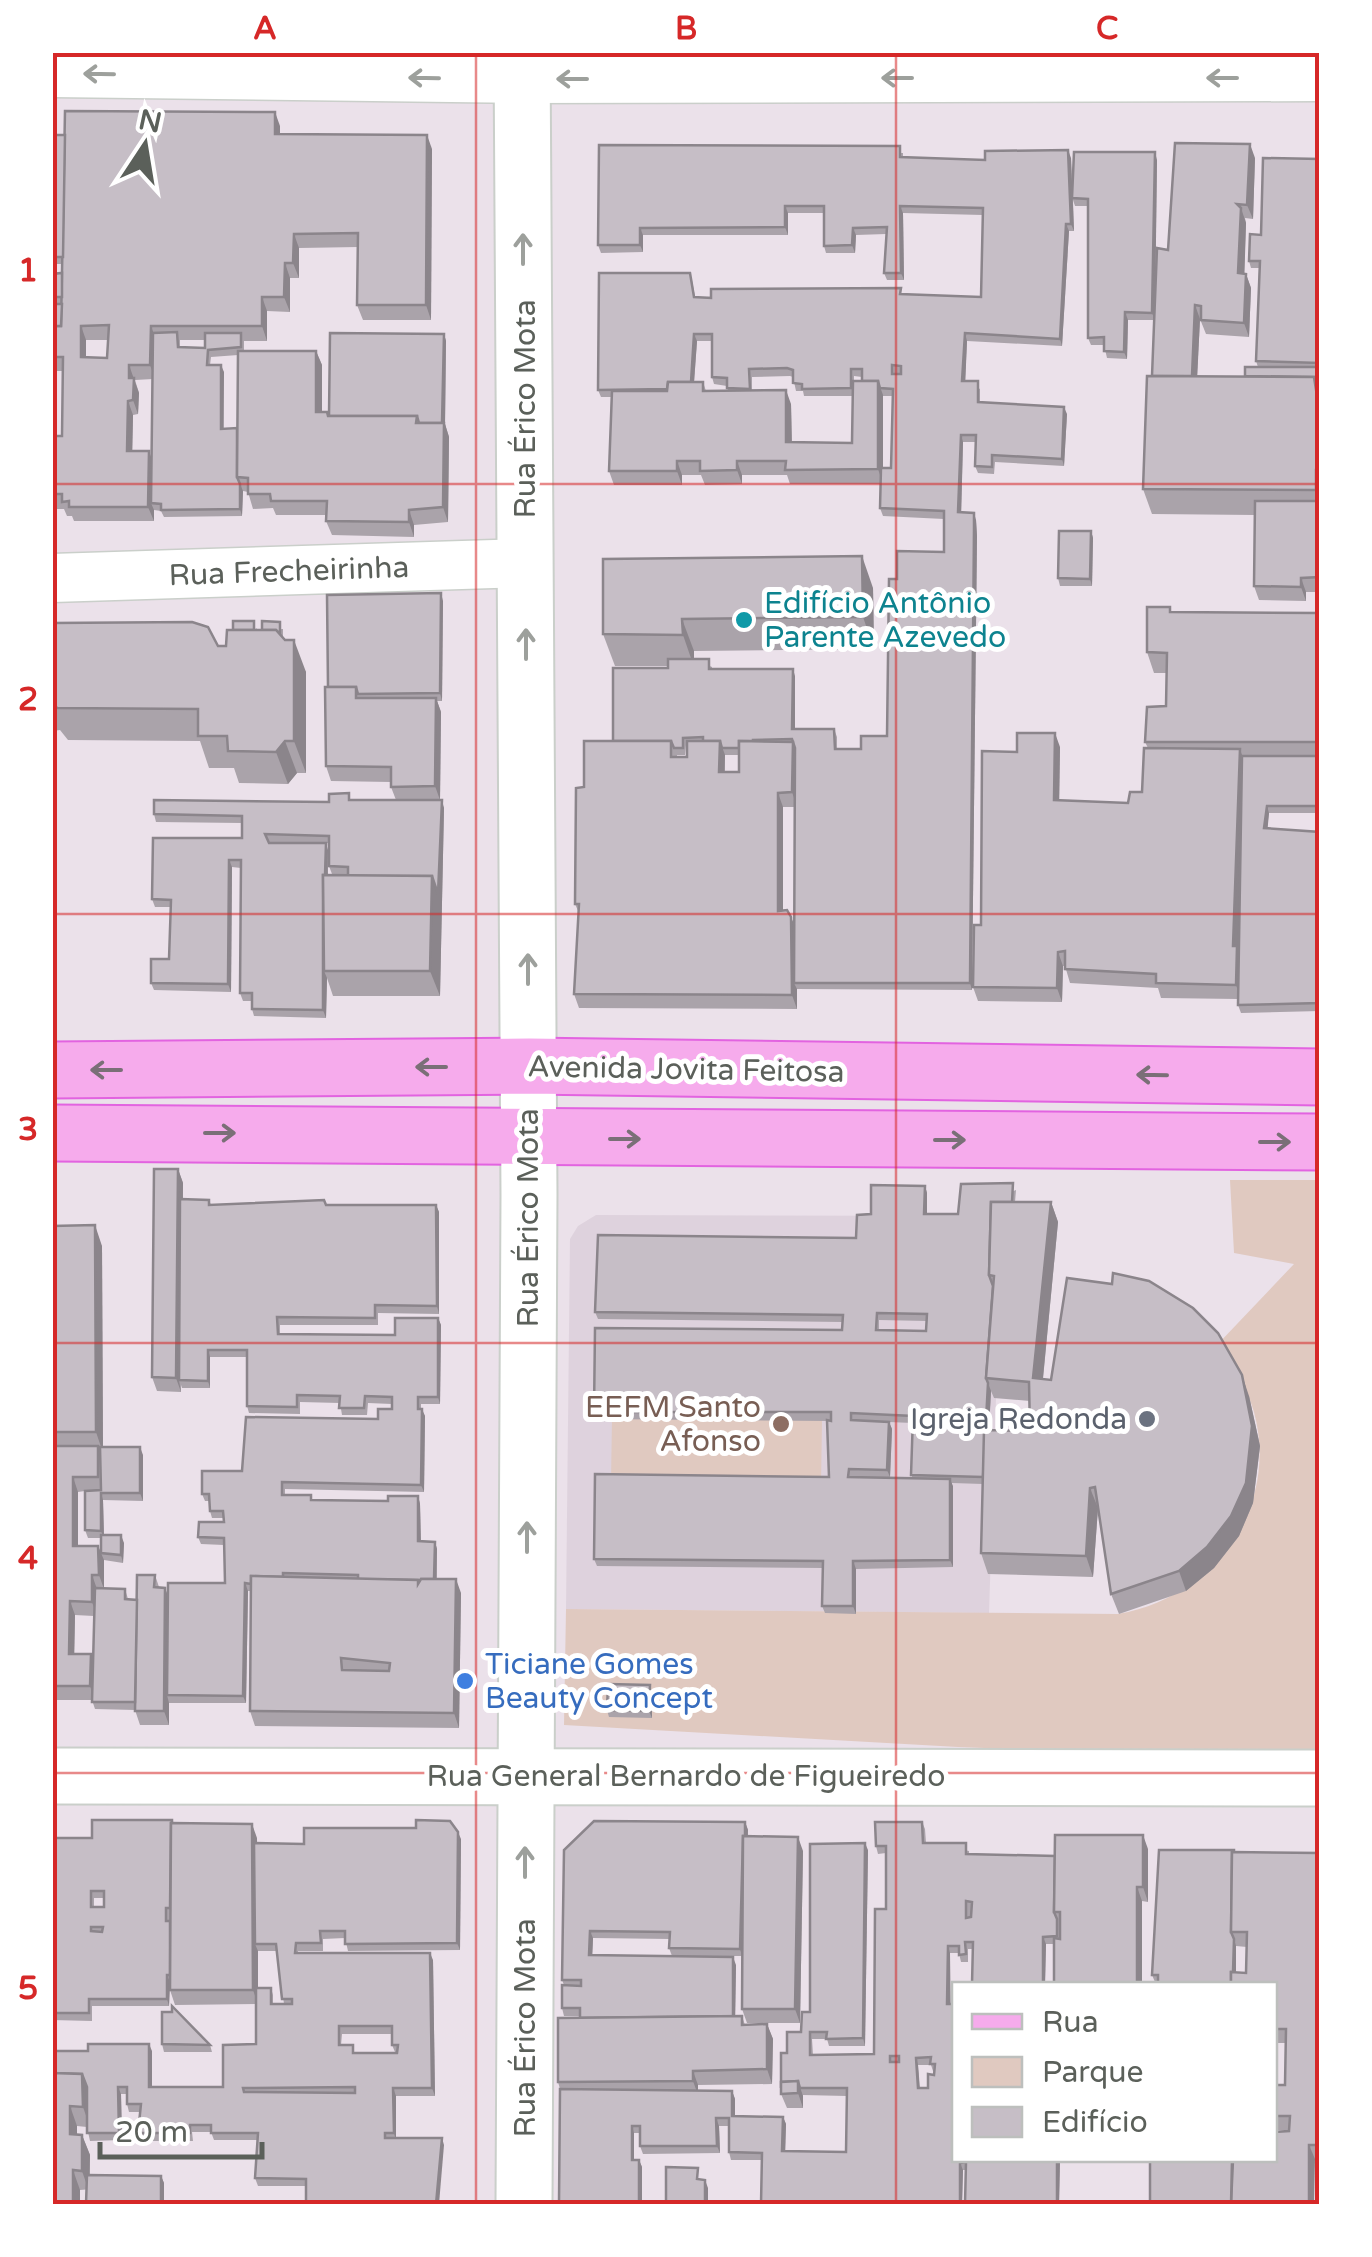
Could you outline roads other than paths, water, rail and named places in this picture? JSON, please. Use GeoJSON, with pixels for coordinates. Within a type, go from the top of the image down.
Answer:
{"type":"FeatureCollection","features":[{"type":"Feature","properties":{"kind":"main road","name":"Avenida Jovita Feitosa"},"geometry":{"type":"LineString","coordinates":[[52,1070],[529,1066],[1320,1078]]}},
{"type":"Feature","properties":{"kind":"main road"},"geometry":{"type":"LineString","coordinates":[[52,1134],[1320,1142]]}},
{"type":"Feature","properties":{"kind":"street"},"geometry":{"type":"LineString","coordinates":[[52,73],[522,66],[1320,77]]}},
{"type":"Feature","properties":{"kind":"street","name":"Rua Érico Mota"},"geometry":{"type":"LineString","coordinates":[[522,66],[529,1066],[524,2204]]}},
{"type":"Feature","properties":{"kind":"street","name":"Rua Frecheirinha"},"geometry":{"type":"LineString","coordinates":[[52,578],[526,563]]}},
{"type":"Feature","properties":{"kind":"street","name":"Rua General Bernardo de Figueiredo"},"geometry":{"type":"LineString","coordinates":[[52,1776],[1320,1778]]}},
{"type":"Feature","properties":{"kind":"place","name":"Edifício Antônio Parente Azevedo"},"geometry":{"type":"Point","coordinates":[744,620]}},
{"type":"Feature","properties":{"kind":"place","name":"Igreja Redonda"},"geometry":{"type":"Point","coordinates":[1147,1419]}},
{"type":"Feature","properties":{"kind":"place","name":"EEFM Santo Afonso"},"geometry":{"type":"Point","coordinates":[781,1424]}},
{"type":"Feature","properties":{"kind":"place","name":"Ticiane Gomes Beauty Concept"},"geometry":{"type":"Point","coordinates":[465,1681]}}]}
